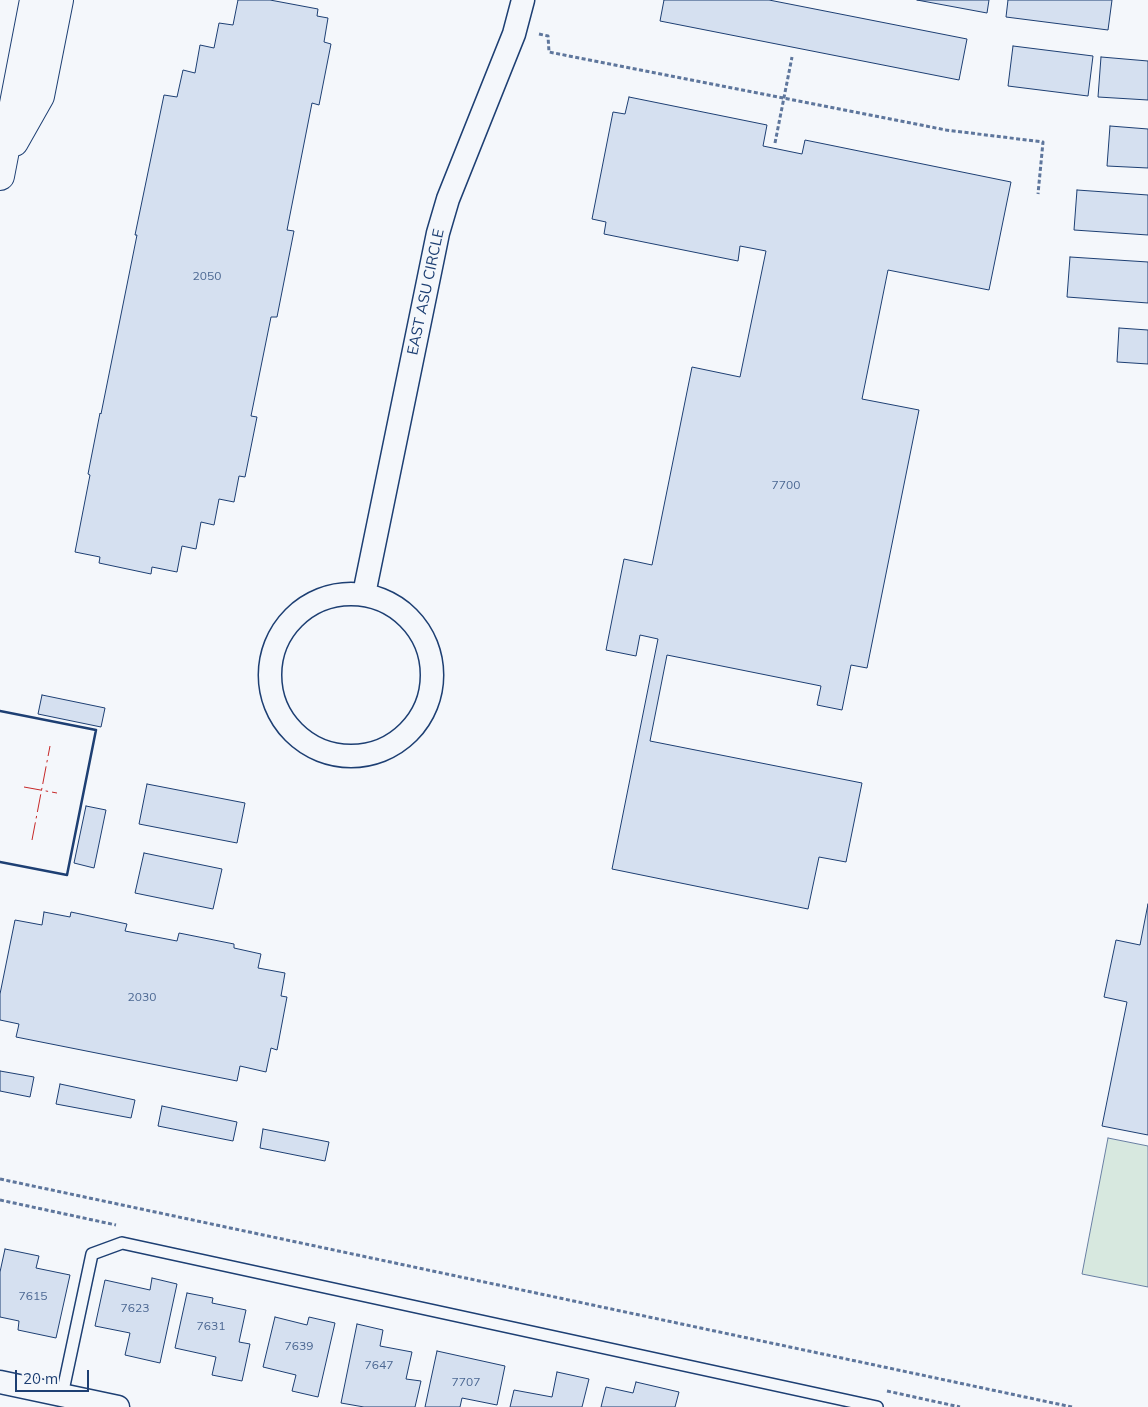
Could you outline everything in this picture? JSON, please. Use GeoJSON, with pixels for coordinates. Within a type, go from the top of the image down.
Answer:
{"type":"FeatureCollection","features":[{"type":"Feature","properties":{"kind":"street"},"geometry":{"type":"LineString","coordinates":[[1,169],[34,0]]}},
{"type":"Feature","properties":{"kind":"street"},"geometry":{"type":"LineString","coordinates":[[1,169],[40,96],[60,0]]}},
{"type":"Feature","properties":{"kind":"street","name":"EAST ASU CIRCLE"},"geometry":{"type":"LineString","coordinates":[[364,594],[438,233],[455,181],[514,34],[523,0]]}},
{"type":"Feature","properties":{"kind":"street"},"geometry":{"type":"LineString","coordinates":[[341,594],[364,594],[387,602],[407,616],[421,634],[430,657],[432,681],[426,704],[415,725],[397,742],[376,752],[352,756],[328,753],[306,743],[289,727],[278,711],[271,692],[272,652],[282,631],[298,613],[318,600],[341,594]]}},
{"type":"Feature","properties":{"kind":"street"},"geometry":{"type":"LineString","coordinates":[[0,1382],[110,1406]]}},
{"type":"Feature","properties":{"kind":"lane"},"geometry":{"type":"LineString","coordinates":[[62,1395],[92,1254],[122,1243],[877,1407]]}},
{"type":"Feature","properties":{"kind":"path"},"geometry":{"type":"LineString","coordinates":[[537,33],[548,36],[549,52],[946,130],[1043,142],[1038,194]]}},
{"type":"Feature","properties":{"kind":"path"},"geometry":{"type":"LineString","coordinates":[[775,143],[792,57]]}},
{"type":"Feature","properties":{"kind":"path"},"geometry":{"type":"LineString","coordinates":[[0,1179],[1072,1407]]}},
{"type":"Feature","properties":{"kind":"shaded area"},"geometry":{"type":"Polygon","coordinates":[[[1108,1138],[1148,1146],[1148,1287],[1082,1274],[1108,1138]]]}},
{"type":"Feature","properties":{"kind":"building"},"geometry":{"type":"Polygon","coordinates":[[[238,0],[270,0],[318,9],[317,16],[328,18],[324,42],[331,44],[319,105],[312,103],[287,230],[294,231],[277,317],[271,317],[251,416],[257,417],[245,477],[239,476],[234,502],[219,499],[214,525],[201,522],[196,549],[182,546],[177,572],[152,567],[151,574],[99,563],[100,557],[75,552],[90,475],[88,474],[164,95],[177,97],[183,70],[195,73],[200,45],[214,48],[219,23],[233,25],[238,0]]]}},
{"type":"Feature","properties":{"kind":"building"},"geometry":{"type":"Polygon","coordinates":[[[664,0],[769,0],[967,39],[959,80],[660,21],[664,0]]]}},
{"type":"Feature","properties":{"kind":"building"},"geometry":{"type":"Polygon","coordinates":[[[917,0],[989,0],[987,13],[917,0]]]}},
{"type":"Feature","properties":{"kind":"building"},"geometry":{"type":"Polygon","coordinates":[[[1008,0],[1112,0],[1108,30],[1006,17],[1008,0]]]}},
{"type":"Feature","properties":{"kind":"building"},"geometry":{"type":"Polygon","coordinates":[[[1013,46],[1093,56],[1088,96],[1008,86],[1013,46]]]}},
{"type":"Feature","properties":{"kind":"building"},"geometry":{"type":"Polygon","coordinates":[[[1101,57],[1148,61],[1148,100],[1098,97],[1101,57]]]}},
{"type":"Feature","properties":{"kind":"building"},"geometry":{"type":"Polygon","coordinates":[[[629,97],[767,125],[763,146],[802,154],[805,140],[1011,182],[989,290],[888,270],[862,399],[919,410],[867,668],[851,665],[842,710],[817,705],[821,686],[667,655],[650,741],[862,783],[846,862],[819,857],[808,909],[612,869],[658,639],[640,635],[636,656],[606,650],[624,559],[652,565],[692,367],[740,377],[766,251],[740,246],[738,261],[604,234],[606,222],[592,219],[613,112],[625,114],[629,97]]]}},
{"type":"Feature","properties":{"kind":"building"},"geometry":{"type":"Polygon","coordinates":[[[1110,126],[1148,129],[1148,168],[1107,166],[1110,126]]]}},
{"type":"Feature","properties":{"kind":"building"},"geometry":{"type":"Polygon","coordinates":[[[1077,190],[1148,195],[1148,235],[1074,230],[1077,190]]]}},
{"type":"Feature","properties":{"kind":"building"},"geometry":{"type":"Polygon","coordinates":[[[1070,257],[1148,262],[1148,303],[1067,297],[1070,257]]]}},
{"type":"Feature","properties":{"kind":"building"},"geometry":{"type":"Polygon","coordinates":[[[1119,328],[1148,330],[1148,364],[1117,362],[1119,328]]]}},
{"type":"Feature","properties":{"kind":"building"},"geometry":{"type":"Polygon","coordinates":[[[42,695],[105,708],[101,727],[38,714],[42,695]]]}},
{"type":"Feature","properties":{"kind":"building"},"geometry":{"type":"Polygon","coordinates":[[[147,784],[245,803],[237,843],[139,824],[147,784]]]}},
{"type":"Feature","properties":{"kind":"building"},"geometry":{"type":"Polygon","coordinates":[[[86,806],[106,810],[94,868],[74,863],[86,806]]]}},
{"type":"Feature","properties":{"kind":"building"},"geometry":{"type":"Polygon","coordinates":[[[144,853],[222,869],[213,909],[135,893],[144,853]]]}},
{"type":"Feature","properties":{"kind":"building"},"geometry":{"type":"Polygon","coordinates":[[[1148,904],[1148,1135],[1102,1126],[1127,1002],[1104,997],[1116,940],[1140,945],[1148,904]]]}},
{"type":"Feature","properties":{"kind":"building"},"geometry":{"type":"Polygon","coordinates":[[[44,912],[70,917],[71,912],[127,924],[125,931],[177,941],[179,933],[234,944],[234,948],[261,954],[258,968],[285,973],[281,996],[287,997],[277,1050],[271,1048],[266,1072],[240,1066],[237,1081],[16,1037],[19,1024],[0,1020],[0,994],[15,920],[42,925],[44,912]]]}},
{"type":"Feature","properties":{"kind":"building"},"geometry":{"type":"Polygon","coordinates":[[[0,1071],[34,1077],[30,1097],[0,1091],[0,1071]]]}},
{"type":"Feature","properties":{"kind":"building"},"geometry":{"type":"Polygon","coordinates":[[[60,1084],[135,1100],[131,1118],[56,1104],[60,1084]]]}},
{"type":"Feature","properties":{"kind":"building"},"geometry":{"type":"Polygon","coordinates":[[[162,1106],[237,1122],[233,1141],[158,1126],[162,1106]]]}},
{"type":"Feature","properties":{"kind":"building"},"geometry":{"type":"Polygon","coordinates":[[[263,1129],[329,1142],[325,1161],[260,1148],[263,1129]]]}},
{"type":"Feature","properties":{"kind":"building"},"geometry":{"type":"Polygon","coordinates":[[[5,1249],[39,1256],[36,1268],[70,1275],[56,1338],[18,1330],[19,1321],[0,1317],[0,1272],[5,1249]]]}},
{"type":"Feature","properties":{"kind":"building"},"geometry":{"type":"Polygon","coordinates":[[[152,1278],[177,1284],[160,1363],[125,1355],[130,1333],[95,1326],[105,1280],[150,1290],[152,1278]]]}},
{"type":"Feature","properties":{"kind":"building"},"geometry":{"type":"Polygon","coordinates":[[[187,1293],[213,1298],[212,1303],[246,1310],[239,1342],[250,1344],[242,1381],[212,1375],[216,1357],[175,1348],[187,1293]]]}},
{"type":"Feature","properties":{"kind":"building"},"geometry":{"type":"Polygon","coordinates":[[[275,1317],[307,1325],[309,1317],[335,1323],[318,1397],[292,1391],[296,1375],[263,1367],[275,1317]]]}},
{"type":"Feature","properties":{"kind":"building"},"geometry":{"type":"Polygon","coordinates":[[[357,1324],[383,1330],[380,1346],[412,1352],[406,1379],[421,1381],[415,1407],[364,1407],[341,1403],[357,1324]]]}},
{"type":"Feature","properties":{"kind":"building"},"geometry":{"type":"Polygon","coordinates":[[[437,1351],[505,1366],[497,1405],[462,1398],[460,1407],[425,1407],[437,1351]]]}},
{"type":"Feature","properties":{"kind":"building"},"geometry":{"type":"Polygon","coordinates":[[[557,1372],[589,1379],[582,1407],[510,1407],[514,1390],[552,1397],[557,1372]]]}},
{"type":"Feature","properties":{"kind":"building"},"geometry":{"type":"Polygon","coordinates":[[[636,1382],[679,1392],[675,1407],[601,1407],[606,1387],[633,1393],[636,1382]]]}},
{"type":"Feature","properties":{"kind":"wall"},"geometry":{"type":"LineString","coordinates":[[0,711],[96,730],[67,875],[0,862]]}},
{"type":"Feature","properties":{"kind":"power"},"geometry":{"type":"LineString","coordinates":[[32,840],[50,746]]}},
{"type":"Feature","properties":{"kind":"power"},"geometry":{"type":"LineString","coordinates":[[24,787],[57,793]]}}]}
